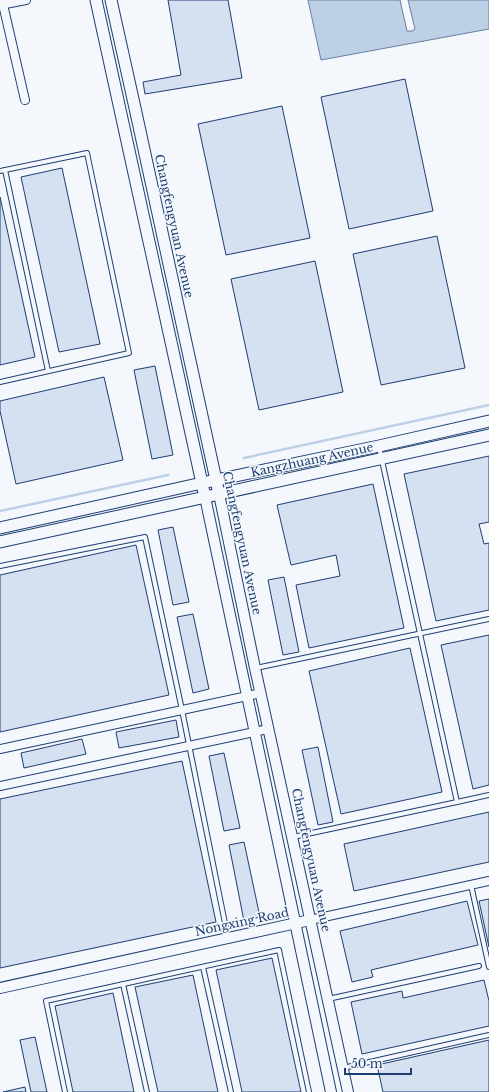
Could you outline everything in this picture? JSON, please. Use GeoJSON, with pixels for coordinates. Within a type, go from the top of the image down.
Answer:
{"type":"FeatureCollection","features":[{"type":"Feature","properties":{"kind":"main road"},"geometry":{"type":"LineString","coordinates":[[96,0],[205,497]]}},
{"type":"Feature","properties":{"kind":"main road","name":"Changfengyuan Avenue"},"geometry":{"type":"LineString","coordinates":[[111,0],[219,494]]}},
{"type":"Feature","properties":{"kind":"main road","name":"Kangzhuang Avenue"},"geometry":{"type":"LineString","coordinates":[[0,528],[489,421]]}},
{"type":"Feature","properties":{"kind":"main road","name":"Kangzhuang Avenue"},"geometry":{"type":"LineString","coordinates":[[0,542],[489,435]]}},
{"type":"Feature","properties":{"kind":"street"},"geometry":{"type":"LineString","coordinates":[[25,100],[2,3],[26,0]]}},
{"type":"Feature","properties":{"kind":"street","name":"Changfengyuan Avenue"},"geometry":{"type":"LineString","coordinates":[[219,494],[260,693],[348,1092]]}},
{"type":"Feature","properties":{"kind":"street"},"geometry":{"type":"LineString","coordinates":[[205,497],[331,1092]]}},
{"type":"Feature","properties":{"kind":"street"},"geometry":{"type":"LineString","coordinates":[[0,749],[260,693]]}},
{"type":"Feature","properties":{"kind":"street"},"geometry":{"type":"LineString","coordinates":[[0,786],[268,729]]}},
{"type":"Feature","properties":{"kind":"street","name":"Nongxing Road"},"geometry":{"type":"LineString","coordinates":[[0,988],[489,881]]}},
{"type":"Feature","properties":{"kind":"lane"},"geometry":{"type":"LineString","coordinates":[[0,171],[87,153],[129,353],[0,382]]}},
{"type":"Feature","properties":{"kind":"lane"},"geometry":{"type":"LineString","coordinates":[[5,170],[48,371]]}},
{"type":"Feature","properties":{"kind":"lane"},"geometry":{"type":"LineString","coordinates":[[379,446],[457,802]]}},
{"type":"Feature","properties":{"kind":"lane"},"geometry":{"type":"LineString","coordinates":[[0,566],[145,537],[182,710],[228,939]]}},
{"type":"Feature","properties":{"kind":"lane"},"geometry":{"type":"LineString","coordinates":[[255,668],[489,620]]}},
{"type":"Feature","properties":{"kind":"lane"},"geometry":{"type":"LineString","coordinates":[[292,837],[489,795]]}},
{"type":"Feature","properties":{"kind":"lane"},"geometry":{"type":"LineString","coordinates":[[471,885],[489,967]]}},
{"type":"Feature","properties":{"kind":"lane"},"geometry":{"type":"LineString","coordinates":[[65,1092],[46,1002],[279,950],[309,1092]]}},
{"type":"Feature","properties":{"kind":"lane"},"geometry":{"type":"LineString","coordinates":[[328,999],[479,966]]}},
{"type":"Feature","properties":{"kind":"lane"},"geometry":{"type":"LineString","coordinates":[[203,967],[231,1092]]}},
{"type":"Feature","properties":{"kind":"lane"},"geometry":{"type":"LineString","coordinates":[[123,984],[146,1092]]}},
{"type":"Feature","properties":{"kind":"lane"},"geometry":{"type":"LineString","coordinates":[[343,1068],[489,1035]]}},
{"type":"Feature","properties":{"kind":"water"},"geometry":{"type":"Polygon","coordinates":[[[308,0],[400,0],[407,31],[412,31],[415,29],[408,0],[489,0],[489,29],[321,60],[308,0]]]}},
{"type":"Feature","properties":{"kind":"building"},"geometry":{"type":"Polygon","coordinates":[[[168,0],[228,0],[242,78],[145,94],[143,82],[181,75],[168,0]]]}},
{"type":"Feature","properties":{"kind":"building"},"geometry":{"type":"Polygon","coordinates":[[[405,79],[433,211],[349,229],[321,97],[405,79]]]}},
{"type":"Feature","properties":{"kind":"building"},"geometry":{"type":"Polygon","coordinates":[[[282,106],[310,238],[226,255],[198,124],[282,106]]]}},
{"type":"Feature","properties":{"kind":"building"},"geometry":{"type":"Polygon","coordinates":[[[62,168],[100,344],[59,352],[21,177],[62,168]]]}},
{"type":"Feature","properties":{"kind":"building"},"geometry":{"type":"Polygon","coordinates":[[[0,197],[35,357],[0,365],[0,197]]]}},
{"type":"Feature","properties":{"kind":"building"},"geometry":{"type":"Polygon","coordinates":[[[437,236],[465,368],[381,385],[353,254],[437,236]]]}},
{"type":"Feature","properties":{"kind":"building"},"geometry":{"type":"Polygon","coordinates":[[[315,261],[343,392],[259,410],[231,279],[315,261]]]}},
{"type":"Feature","properties":{"kind":"building"},"geometry":{"type":"Polygon","coordinates":[[[155,366],[173,455],[152,459],[134,370],[155,366]]]}},
{"type":"Feature","properties":{"kind":"building"},"geometry":{"type":"Polygon","coordinates":[[[104,377],[123,460],[16,484],[0,411],[0,401],[104,377]]]}},
{"type":"Feature","properties":{"kind":"building"},"geometry":{"type":"Polygon","coordinates":[[[489,456],[489,522],[479,524],[484,544],[489,543],[489,610],[436,621],[404,474],[489,456]]]}},
{"type":"Feature","properties":{"kind":"building"},"geometry":{"type":"Polygon","coordinates":[[[373,484],[404,628],[309,648],[296,585],[340,576],[336,555],[291,565],[277,505],[373,484]]]}},
{"type":"Feature","properties":{"kind":"building"},"geometry":{"type":"Polygon","coordinates":[[[173,527],[189,602],[173,605],[158,530],[173,527]]]}},
{"type":"Feature","properties":{"kind":"building"},"geometry":{"type":"Polygon","coordinates":[[[136,545],[169,695],[0,732],[0,575],[136,545]]]}},
{"type":"Feature","properties":{"kind":"building"},"geometry":{"type":"Polygon","coordinates":[[[284,577],[299,652],[283,655],[268,580],[284,577]]]}},
{"type":"Feature","properties":{"kind":"building"},"geometry":{"type":"Polygon","coordinates":[[[193,614],[209,689],[193,693],[177,617],[193,614]]]}},
{"type":"Feature","properties":{"kind":"building"},"geometry":{"type":"Polygon","coordinates":[[[489,635],[489,785],[473,789],[441,645],[489,635]]]}},
{"type":"Feature","properties":{"kind":"building"},"geometry":{"type":"Polygon","coordinates":[[[410,648],[442,792],[341,814],[309,671],[410,648]]]}},
{"type":"Feature","properties":{"kind":"building"},"geometry":{"type":"Polygon","coordinates":[[[176,720],[179,737],[119,748],[116,732],[176,720]]]}},
{"type":"Feature","properties":{"kind":"building"},"geometry":{"type":"Polygon","coordinates":[[[82,739],[86,754],[24,768],[21,753],[82,739]]]}},
{"type":"Feature","properties":{"kind":"building"},"geometry":{"type":"Polygon","coordinates":[[[318,747],[333,822],[318,825],[302,750],[318,747]]]}},
{"type":"Feature","properties":{"kind":"building"},"geometry":{"type":"Polygon","coordinates":[[[224,753],[240,828],[224,831],[209,756],[224,753]]]}},
{"type":"Feature","properties":{"kind":"building"},"geometry":{"type":"Polygon","coordinates":[[[182,761],[216,922],[0,968],[0,799],[182,761]]]}},
{"type":"Feature","properties":{"kind":"building"},"geometry":{"type":"Polygon","coordinates":[[[489,812],[489,862],[354,891],[344,844],[489,812]]]}},
{"type":"Feature","properties":{"kind":"building"},"geometry":{"type":"Polygon","coordinates":[[[244,842],[260,917],[244,921],[229,845],[244,842]]]}},
{"type":"Feature","properties":{"kind":"building"},"geometry":{"type":"Polygon","coordinates":[[[489,899],[489,947],[479,901],[489,899]]]}},
{"type":"Feature","properties":{"kind":"building"},"geometry":{"type":"Polygon","coordinates":[[[467,901],[478,945],[371,970],[373,977],[352,982],[340,931],[467,901]]]}},
{"type":"Feature","properties":{"kind":"building"},"geometry":{"type":"Polygon","coordinates":[[[272,958],[301,1092],[242,1092],[216,970],[272,958]]]}},
{"type":"Feature","properties":{"kind":"building"},"geometry":{"type":"Polygon","coordinates":[[[193,975],[218,1092],[158,1092],[135,987],[193,975]]]}},
{"type":"Feature","properties":{"kind":"building"},"geometry":{"type":"Polygon","coordinates":[[[484,980],[489,1001],[489,1026],[362,1054],[351,1002],[402,991],[403,998],[484,980]]]}},
{"type":"Feature","properties":{"kind":"building"},"geometry":{"type":"Polygon","coordinates":[[[113,993],[134,1092],[73,1092],[55,1006],[113,993]]]}},
{"type":"Feature","properties":{"kind":"building"},"geometry":{"type":"Polygon","coordinates":[[[35,1037],[47,1092],[31,1092],[20,1040],[35,1037]]]}},
{"type":"Feature","properties":{"kind":"building"},"geometry":{"type":"Polygon","coordinates":[[[489,1040],[489,1092],[383,1092],[377,1065],[489,1040]]]}},
{"type":"Feature","properties":{"kind":"building"},"geometry":{"type":"Polygon","coordinates":[[[25,1087],[26,1092],[3,1092],[25,1087]]]}},
{"type":"Feature","properties":{"kind":"waterway"},"geometry":{"type":"LineString","coordinates":[[244,458],[489,405]]}},
{"type":"Feature","properties":{"kind":"waterway"},"geometry":{"type":"LineString","coordinates":[[0,511],[168,475]]}}]}
